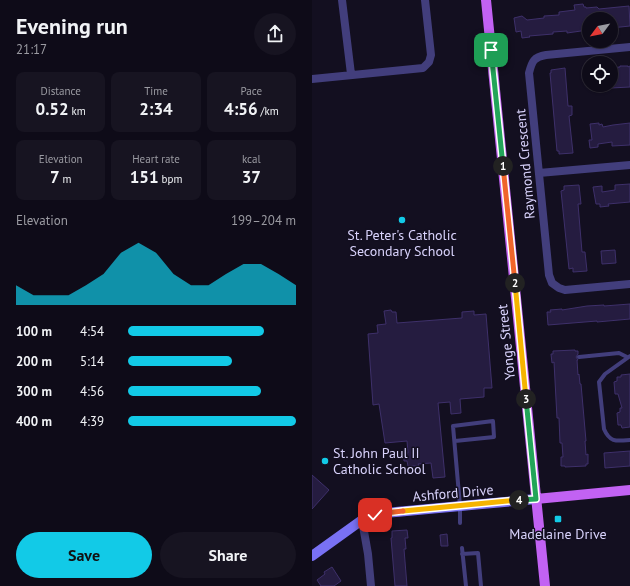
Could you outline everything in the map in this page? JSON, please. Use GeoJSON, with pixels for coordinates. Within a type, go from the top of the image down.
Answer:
{"type":"FeatureCollection","features":[{"type":"Feature","properties":{"kind":"main road","name":"Yonge Street"},"geometry":{"type":"LineString","coordinates":[[486,0],[545,586]]}},
{"type":"Feature","properties":{"kind":"main road"},"geometry":{"type":"LineString","coordinates":[[536,499],[630,490]]}},
{"type":"Feature","properties":{"kind":"main road","name":"Ashford Drive"},"geometry":{"type":"LineString","coordinates":[[312,556],[362,520],[375,515],[536,499]]}},
{"type":"Feature","properties":{"kind":"street"},"geometry":{"type":"LineString","coordinates":[[342,0],[351,74]]}},
{"type":"Feature","properties":{"kind":"street"},"geometry":{"type":"LineString","coordinates":[[312,79],[422,68],[428,62],[431,55],[425,0]]}},
{"type":"Feature","properties":{"kind":"street","name":"Raymond Crescent"},"geometry":{"type":"LineString","coordinates":[[630,46],[538,56],[533,61],[529,73],[548,275],[552,283],[558,288],[565,290],[630,284]]}},
{"type":"Feature","properties":{"kind":"street"},"geometry":{"type":"LineString","coordinates":[[539,174],[630,165]]}},
{"type":"Feature","properties":{"kind":"street"},"geometry":{"type":"LineString","coordinates":[[362,520],[368,554],[370,586]]}},
{"type":"Feature","properties":{"kind":"lane"},"geometry":{"type":"LineString","coordinates":[[579,357],[619,353],[629,356]]}},
{"type":"Feature","properties":{"kind":"lane"},"geometry":{"type":"LineString","coordinates":[[629,356],[605,374],[599,382],[605,433],[614,440],[630,440]]}},
{"type":"Feature","properties":{"kind":"lane"},"geometry":{"type":"LineString","coordinates":[[455,441],[494,437],[493,421],[453,426],[460,506],[460,523]]}},
{"type":"Feature","properties":{"kind":"lane"},"geometry":{"type":"LineString","coordinates":[[462,548],[466,586]]}},
{"type":"Feature","properties":{"kind":"lane"},"geometry":{"type":"LineString","coordinates":[[462,554],[478,553],[481,586]]}},
{"type":"Feature","properties":{"kind":"building"},"geometry":{"type":"Polygon","coordinates":[[[583,4],[586,8],[597,7],[599,9],[629,6],[630,26],[618,27],[618,12],[582,12],[581,31],[567,33],[567,31],[553,32],[553,34],[522,38],[521,31],[516,32],[514,18],[522,16],[527,20],[544,18],[544,16],[559,15],[559,12],[575,10],[574,5],[583,4]]]}},
{"type":"Feature","properties":{"kind":"building"},"geometry":{"type":"Polygon","coordinates":[[[630,66],[630,87],[618,88],[618,67],[630,66]]]}},
{"type":"Feature","properties":{"kind":"building"},"geometry":{"type":"Polygon","coordinates":[[[565,68],[568,106],[572,106],[572,115],[569,116],[573,153],[559,154],[559,151],[557,151],[550,73],[551,70],[565,68]]]}},
{"type":"Feature","properties":{"kind":"building"},"geometry":{"type":"Polygon","coordinates":[[[599,123],[599,125],[602,124],[603,127],[630,123],[630,145],[612,146],[612,142],[598,144],[598,147],[590,148],[589,140],[592,140],[590,124],[599,123]]]}},
{"type":"Feature","properties":{"kind":"building"},"geometry":{"type":"Polygon","coordinates":[[[630,184],[630,202],[608,204],[609,206],[600,207],[600,204],[596,204],[593,187],[602,186],[602,192],[615,190],[615,185],[630,184]]]}},
{"type":"Feature","properties":{"kind":"building"},"geometry":{"type":"Polygon","coordinates":[[[579,185],[581,204],[578,204],[582,252],[585,252],[587,271],[573,272],[573,268],[569,269],[561,191],[564,190],[564,186],[579,185]]]}},
{"type":"Feature","properties":{"kind":"building"},"geometry":{"type":"Polygon","coordinates":[[[615,250],[616,263],[602,264],[601,251],[615,250]]]}},
{"type":"Feature","properties":{"kind":"building"},"geometry":{"type":"Polygon","coordinates":[[[630,304],[630,319],[548,325],[547,312],[551,312],[550,310],[562,310],[587,306],[630,304]]]}},
{"type":"Feature","properties":{"kind":"building"},"geometry":{"type":"Polygon","coordinates":[[[391,310],[392,312],[396,312],[397,323],[462,318],[462,312],[474,311],[474,315],[486,314],[492,388],[484,388],[484,397],[460,399],[461,413],[451,414],[450,402],[438,403],[445,477],[433,478],[431,463],[418,464],[419,466],[408,466],[407,461],[404,461],[403,453],[408,453],[407,441],[385,443],[379,404],[373,405],[368,334],[378,333],[377,325],[386,324],[384,311],[391,310]]]}},
{"type":"Feature","properties":{"kind":"building"},"geometry":{"type":"Polygon","coordinates":[[[553,351],[578,351],[576,357],[578,360],[578,375],[579,374],[581,384],[586,455],[588,454],[588,464],[586,464],[586,466],[565,467],[561,466],[561,457],[563,457],[562,443],[560,443],[559,418],[557,418],[554,362],[552,363],[551,354],[553,354],[553,351]]]}},
{"type":"Feature","properties":{"kind":"building"},"geometry":{"type":"Polygon","coordinates":[[[630,374],[630,427],[622,428],[621,425],[618,425],[617,413],[620,412],[620,408],[622,408],[618,394],[615,394],[614,382],[617,381],[617,377],[621,377],[621,375],[630,374]]]}},
{"type":"Feature","properties":{"kind":"building"},"geometry":{"type":"Polygon","coordinates":[[[630,451],[630,466],[605,468],[604,453],[630,451]]]}},
{"type":"Feature","properties":{"kind":"building"},"geometry":{"type":"Polygon","coordinates":[[[312,475],[329,490],[312,509],[312,475]]]}},
{"type":"Feature","properties":{"kind":"building"},"geometry":{"type":"Polygon","coordinates":[[[407,530],[408,538],[405,538],[406,549],[404,549],[407,586],[395,586],[391,538],[392,531],[407,530]]]}},
{"type":"Feature","properties":{"kind":"building"},"geometry":{"type":"Polygon","coordinates":[[[447,534],[448,546],[441,546],[440,535],[447,534]]]}},
{"type":"Feature","properties":{"kind":"building"},"geometry":{"type":"Polygon","coordinates":[[[332,567],[341,581],[334,586],[321,586],[317,580],[325,574],[324,572],[332,567]]]}},
{"type":"Feature","properties":{"kind":"place","name":"St. Peter's Catholic Secondary School"},"geometry":{"type":"Point","coordinates":[402,220]}},
{"type":"Feature","properties":{"kind":"place","name":"St. John Paul II Catholic School"},"geometry":{"type":"Point","coordinates":[325,461]}},
{"type":"Feature","properties":{"kind":"place","name":"Madelaine Drive"},"geometry":{"type":"Point","coordinates":[558,519]}},
{"type":"Feature","properties":{"kind":"route"},"geometry":{"type":"LineString","coordinates":[[375,515],[536,499],[491,50]]}}]}
